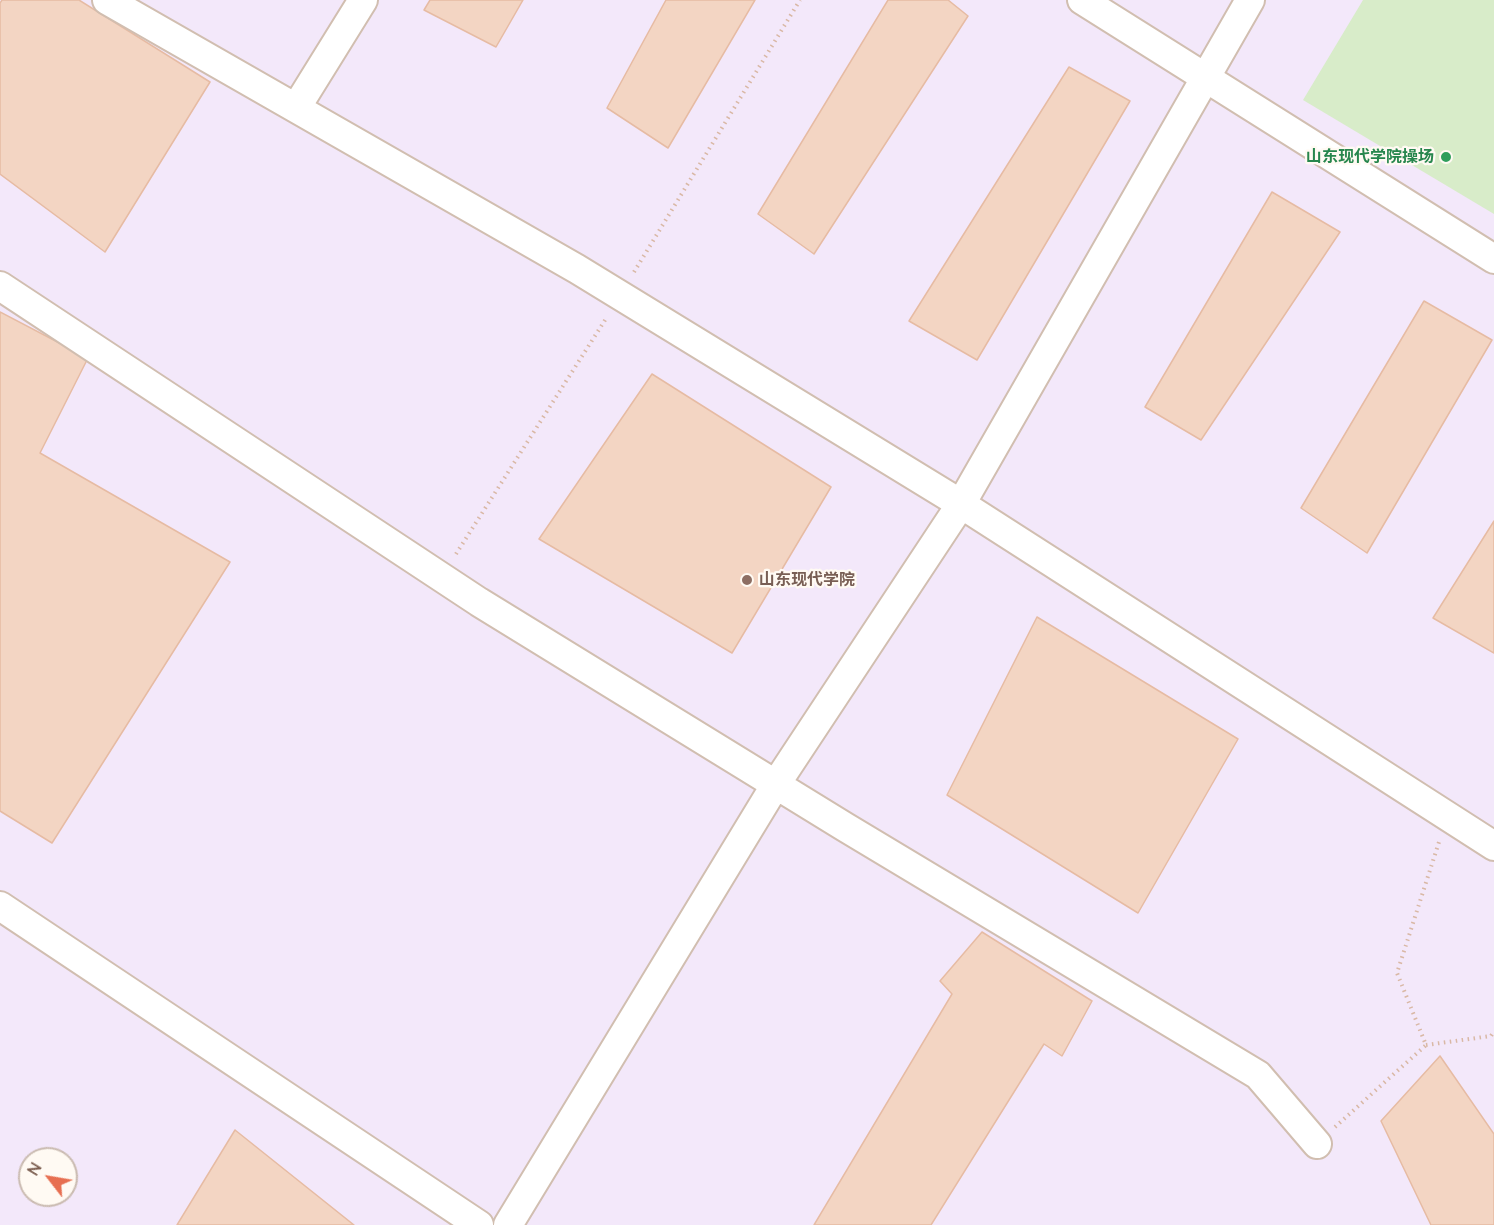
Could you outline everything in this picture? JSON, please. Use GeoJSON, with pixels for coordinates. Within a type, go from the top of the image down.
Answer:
{"type":"FeatureCollection","features":[{"type":"Feature","properties":{"kind":"street"},"geometry":{"type":"LineString","coordinates":[[107,0],[577,269],[961,504],[1494,846]]}},
{"type":"Feature","properties":{"kind":"street"},"geometry":{"type":"LineString","coordinates":[[296,108],[363,0]]}},
{"type":"Feature","properties":{"kind":"street"},"geometry":{"type":"LineString","coordinates":[[1082,0],[1494,259]]}},
{"type":"Feature","properties":{"kind":"street"},"geometry":{"type":"LineString","coordinates":[[508,1225],[777,784],[961,504],[1250,0]]}},
{"type":"Feature","properties":{"kind":"street"},"geometry":{"type":"LineString","coordinates":[[0,286],[479,602],[1258,1075],[1317,1144]]}},
{"type":"Feature","properties":{"kind":"street"},"geometry":{"type":"LineString","coordinates":[[0,906],[479,1225]]}},
{"type":"Feature","properties":{"kind":"path"},"geometry":{"type":"LineString","coordinates":[[1426,1046],[1396,973],[1448,816]]}},
{"type":"Feature","properties":{"kind":"path"},"geometry":{"type":"LineString","coordinates":[[1317,1144],[1426,1046],[1491,1036],[1494,1031]]}},
{"type":"Feature","properties":{"kind":"shaded area","name":"山东现代学院"},"geometry":{"type":"Polygon","coordinates":[[[0,0],[1494,0],[1494,1225],[0,1225],[0,0]]]}},
{"type":"Feature","properties":{"kind":"green space","name":"山东现代学院操场"},"geometry":{"type":"Polygon","coordinates":[[[1363,0],[1494,0],[1494,214],[1303,100],[1363,0]]]}},
{"type":"Feature","properties":{"kind":"building"},"geometry":{"type":"Polygon","coordinates":[[[2,0],[79,0],[210,82],[105,252],[0,174],[0,3],[2,0]]]}},
{"type":"Feature","properties":{"kind":"building"},"geometry":{"type":"Polygon","coordinates":[[[430,0],[523,0],[496,47],[424,10],[430,0]]]}},
{"type":"Feature","properties":{"kind":"building"},"geometry":{"type":"Polygon","coordinates":[[[666,0],[755,0],[668,148],[607,108],[666,0]]]}},
{"type":"Feature","properties":{"kind":"building"},"geometry":{"type":"Polygon","coordinates":[[[888,0],[948,0],[968,16],[814,254],[758,214],[888,0]]]}},
{"type":"Feature","properties":{"kind":"building"},"geometry":{"type":"Polygon","coordinates":[[[1069,67],[1130,101],[977,360],[909,321],[1069,67]]]}},
{"type":"Feature","properties":{"kind":"building"},"geometry":{"type":"Polygon","coordinates":[[[1272,192],[1340,232],[1201,440],[1145,407],[1272,192]]]}},
{"type":"Feature","properties":{"kind":"building"},"geometry":{"type":"Polygon","coordinates":[[[1424,301],[1492,340],[1367,553],[1301,508],[1424,301]]]}},
{"type":"Feature","properties":{"kind":"building"},"geometry":{"type":"Polygon","coordinates":[[[0,312],[88,358],[40,453],[230,562],[52,843],[0,811],[0,312]]]}},
{"type":"Feature","properties":{"kind":"building"},"geometry":{"type":"Polygon","coordinates":[[[652,374],[831,487],[732,653],[539,539],[652,374]]]}},
{"type":"Feature","properties":{"kind":"building"},"geometry":{"type":"Polygon","coordinates":[[[1494,521],[1494,653],[1433,618],[1494,521]]]}},
{"type":"Feature","properties":{"kind":"building"},"geometry":{"type":"Polygon","coordinates":[[[1037,617],[1238,739],[1138,913],[947,795],[1037,617]]]}},
{"type":"Feature","properties":{"kind":"building"},"geometry":{"type":"Polygon","coordinates":[[[982,932],[1092,1001],[1062,1056],[1044,1044],[931,1225],[814,1225],[952,994],[940,981],[982,932]]]}},
{"type":"Feature","properties":{"kind":"building"},"geometry":{"type":"Polygon","coordinates":[[[1440,1056],[1494,1134],[1494,1225],[1431,1225],[1381,1121],[1440,1056]]]}},
{"type":"Feature","properties":{"kind":"building"},"geometry":{"type":"Polygon","coordinates":[[[235,1130],[354,1225],[177,1225],[235,1130]]]}},
{"type":"Feature","properties":{"kind":"place","name":"山东现代学院操场"},"geometry":{"type":"Point","coordinates":[1446,157]}},
{"type":"Feature","properties":{"kind":"place","name":"山东现代学院"},"geometry":{"type":"Point","coordinates":[747,580]}}]}
